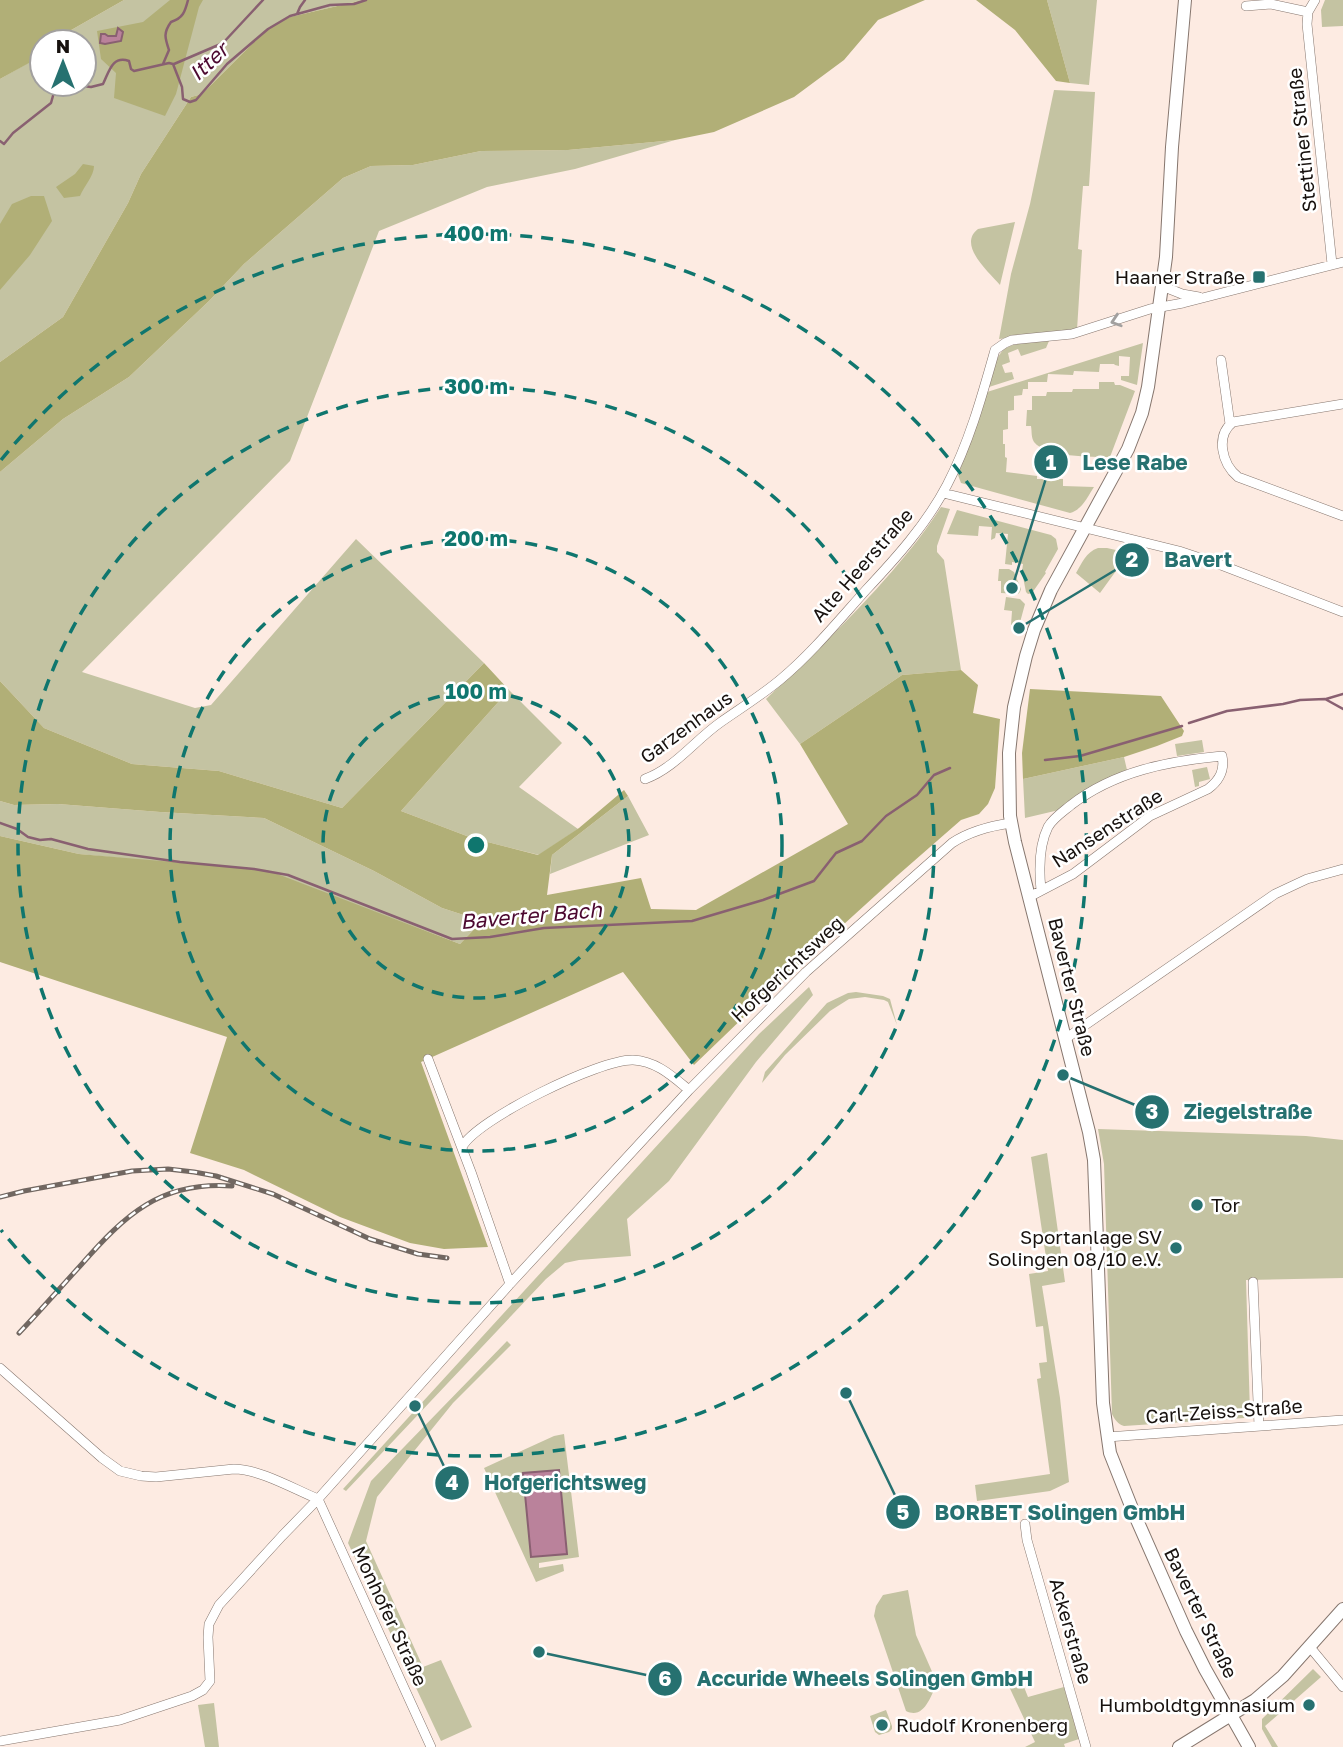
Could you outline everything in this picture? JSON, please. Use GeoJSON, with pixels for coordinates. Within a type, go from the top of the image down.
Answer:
{"type":"FeatureCollection","features":[{"type":"Feature","properties":{"kind":"main road"},"geometry":{"type":"LineString","coordinates":[[1085,528],[1128,449],[1148,387],[1166,257],[1172,147],[1185,0]]}},
{"type":"Feature","properties":{"kind":"main road","name":"Baverter Straße"},"geometry":{"type":"LineString","coordinates":[[1085,528],[1040,614],[1020,675],[1013,707],[1009,753],[1011,823],[1035,894],[1065,1040],[1094,1160],[1103,1403],[1113,1462],[1186,1631],[1248,1747]]}},
{"type":"Feature","properties":{"kind":"main road"},"geometry":{"type":"LineString","coordinates":[[1179,1747],[1255,1700],[1283,1676],[1343,1609]]}},
{"type":"Feature","properties":{"kind":"street"},"geometry":{"type":"LineString","coordinates":[[1246,6],[1272,4],[1308,12],[1315,0]]}},
{"type":"Feature","properties":{"kind":"street","name":"Stettiner Straße"},"geometry":{"type":"LineString","coordinates":[[1308,12],[1307,24],[1332,264]]}},
{"type":"Feature","properties":{"kind":"street","name":"Alte Heerstraße"},"geometry":{"type":"LineString","coordinates":[[749,704],[806,656],[905,548],[943,493],[955,468],[984,392],[995,350],[1012,340],[1072,334],[1159,307],[1205,298],[1343,262]]}},
{"type":"Feature","properties":{"kind":"street"},"geometry":{"type":"LineString","coordinates":[[1162,286],[1205,298]]}},
{"type":"Feature","properties":{"kind":"street"},"geometry":{"type":"LineString","coordinates":[[1221,360],[1230,424],[1225,434],[1223,453],[1233,473],[1343,516]]}},
{"type":"Feature","properties":{"kind":"street"},"geometry":{"type":"LineString","coordinates":[[1230,424],[1343,404]]}},
{"type":"Feature","properties":{"kind":"street"},"geometry":{"type":"LineString","coordinates":[[943,493],[1179,551],[1343,612]]}},
{"type":"Feature","properties":{"kind":"street","name":"Garzenhaus"},"geometry":{"type":"LineString","coordinates":[[645,779],[662,771],[720,722],[749,704]]}},
{"type":"Feature","properties":{"kind":"street","name":"Nansenstraße"},"geometry":{"type":"LineString","coordinates":[[1222,756],[1222,772],[1214,785],[1150,816],[1073,874],[1035,894],[1048,827],[1062,811],[1106,782],[1132,772],[1173,762],[1222,756]]}},
{"type":"Feature","properties":{"kind":"street","name":"Hofgerichtsweg"},"geometry":{"type":"LineString","coordinates":[[0,1741],[120,1720],[203,1690],[210,1681],[208,1637],[209,1624],[215,1611],[689,1090],[806,972],[952,844],[975,831],[1011,823]]}},
{"type":"Feature","properties":{"kind":"street"},"geometry":{"type":"LineString","coordinates":[[1065,1040],[1275,894],[1307,879],[1343,869]]}},
{"type":"Feature","properties":{"kind":"street"},"geometry":{"type":"LineString","coordinates":[[428,1059],[510,1284]]}},
{"type":"Feature","properties":{"kind":"street"},"geometry":{"type":"LineString","coordinates":[[462,1147],[471,1135],[530,1098],[578,1076],[618,1062],[635,1060],[654,1065],[689,1090]]}},
{"type":"Feature","properties":{"kind":"street"},"geometry":{"type":"LineString","coordinates":[[1253,1282],[1259,1426]]}},
{"type":"Feature","properties":{"kind":"street"},"geometry":{"type":"LineString","coordinates":[[0,1368],[120,1471],[156,1477],[244,1470],[317,1500]]}},
{"type":"Feature","properties":{"kind":"street","name":"Carl-Zeiss-Straße"},"geometry":{"type":"LineString","coordinates":[[1107,1437],[1343,1420]]}},
{"type":"Feature","properties":{"kind":"street","name":"Monhofer Straße"},"geometry":{"type":"LineString","coordinates":[[317,1500],[431,1747]]}},
{"type":"Feature","properties":{"kind":"street","name":"Ackerstraße"},"geometry":{"type":"LineString","coordinates":[[1025,1524],[1027,1540],[1086,1747]]}},
{"type":"Feature","properties":{"kind":"street"},"geometry":{"type":"LineString","coordinates":[[1309,1646],[1343,1687]]}},
{"type":"Feature","properties":{"kind":"green space"},"geometry":{"type":"Polygon","coordinates":[[[124,0],[363,0],[290,17],[267,29],[202,94],[191,97],[141,174],[128,203],[63,317],[0,362],[0,79],[28,63],[28,98],[98,98],[98,28],[75,28],[124,0]]]}},
{"type":"Feature","properties":{"kind":"green space"},"geometry":{"type":"Polygon","coordinates":[[[1047,0],[1097,0],[1089,85],[1070,83],[1047,0]]]}},
{"type":"Feature","properties":{"kind":"green space"},"geometry":{"type":"Polygon","coordinates":[[[1325,0],[1343,0],[1343,26],[1322,27],[1321,10],[1325,0]]]}},
{"type":"Feature","properties":{"kind":"green space"},"geometry":{"type":"Polygon","coordinates":[[[1054,90],[1095,92],[1089,186],[1083,186],[1078,249],[1082,250],[1077,330],[999,339],[1011,274],[1030,204],[1054,90]]]}},
{"type":"Feature","properties":{"kind":"green space"},"geometry":{"type":"Polygon","coordinates":[[[675,140],[575,169],[487,187],[379,231],[290,461],[82,672],[195,708],[211,705],[356,539],[484,663],[342,808],[219,771],[132,764],[44,728],[0,681],[0,472],[63,419],[129,377],[244,264],[343,178],[371,166],[413,165],[481,151],[568,150],[675,140]]]}},
{"type":"Feature","properties":{"kind":"green space"},"geometry":{"type":"Polygon","coordinates":[[[1015,222],[1000,285],[977,258],[971,243],[972,235],[978,229],[1015,222]]]}},
{"type":"Feature","properties":{"kind":"green space"},"geometry":{"type":"Polygon","coordinates":[[[1049,341],[1046,348],[1021,356],[1018,349],[1008,353],[1010,362],[1002,365],[1005,373],[1012,372],[1014,379],[989,387],[996,361],[1006,348],[1022,343],[1049,341]]]}},
{"type":"Feature","properties":{"kind":"green space"},"geometry":{"type":"Polygon","coordinates":[[[1143,343],[1137,385],[1121,380],[1121,376],[1129,376],[1130,357],[1119,356],[1119,366],[1100,364],[1099,372],[1048,374],[1047,382],[1028,382],[1028,389],[1023,389],[1022,395],[1014,396],[1014,410],[1008,411],[1008,429],[1003,430],[1006,472],[1037,476],[1037,479],[1063,479],[1063,486],[1094,487],[1078,509],[1070,513],[961,483],[958,475],[987,392],[1143,343]]]}},
{"type":"Feature","properties":{"kind":"green space"},"geometry":{"type":"Polygon","coordinates":[[[1099,382],[1114,382],[1115,385],[1135,391],[1110,457],[1048,451],[1034,442],[1031,426],[1026,426],[1027,410],[1032,410],[1032,396],[1046,396],[1047,392],[1072,392],[1073,389],[1099,389],[1099,382]]]}},
{"type":"Feature","properties":{"kind":"green space"},"geometry":{"type":"Polygon","coordinates":[[[941,507],[950,509],[937,552],[944,560],[961,670],[902,675],[800,744],[766,699],[876,590],[941,507]]]}},
{"type":"Feature","properties":{"kind":"green space"},"geometry":{"type":"Polygon","coordinates":[[[957,510],[1051,535],[1056,539],[1058,549],[1032,593],[1026,592],[1023,564],[1005,564],[1008,534],[996,533],[991,540],[992,527],[979,526],[978,536],[947,534],[957,510]]]}},
{"type":"Feature","properties":{"kind":"green space"},"geometry":{"type":"Polygon","coordinates":[[[1098,548],[1129,553],[1100,593],[1076,573],[1087,555],[1098,548]]]}},
{"type":"Feature","properties":{"kind":"green space"},"geometry":{"type":"Polygon","coordinates":[[[999,569],[1014,572],[1021,589],[1018,594],[1001,593],[999,569]]]}},
{"type":"Feature","properties":{"kind":"green space"},"geometry":{"type":"Polygon","coordinates":[[[1006,597],[1020,599],[1025,604],[1019,626],[1011,625],[1012,611],[1004,610],[1006,597]]]}},
{"type":"Feature","properties":{"kind":"green space"},"geometry":{"type":"Polygon","coordinates":[[[509,690],[562,743],[519,787],[578,829],[539,855],[472,838],[401,811],[509,690]]]}},
{"type":"Feature","properties":{"kind":"green space"},"geometry":{"type":"Polygon","coordinates":[[[1202,740],[1204,752],[1177,756],[1175,744],[1202,740]]]}},
{"type":"Feature","properties":{"kind":"green space"},"geometry":{"type":"Polygon","coordinates":[[[1124,757],[1127,770],[1059,810],[1025,818],[1023,779],[1124,757]]]}},
{"type":"Feature","properties":{"kind":"green space"},"geometry":{"type":"Polygon","coordinates":[[[1207,767],[1210,779],[1199,782],[1199,786],[1195,787],[1192,770],[1207,767]]]}},
{"type":"Feature","properties":{"kind":"green space"},"geometry":{"type":"Polygon","coordinates":[[[628,796],[649,835],[550,874],[552,855],[628,796]]]}},
{"type":"Feature","properties":{"kind":"green space"},"geometry":{"type":"Polygon","coordinates":[[[0,801],[14,805],[58,804],[264,818],[374,871],[442,908],[482,921],[460,944],[367,909],[159,862],[79,854],[0,836],[0,801]]]}},
{"type":"Feature","properties":{"kind":"green space"},"geometry":{"type":"Polygon","coordinates":[[[809,987],[813,995],[756,1062],[669,1181],[627,1219],[631,1256],[565,1263],[546,1279],[346,1491],[343,1489],[759,1034],[809,987]]]}},
{"type":"Feature","properties":{"kind":"green space"},"geometry":{"type":"Polygon","coordinates":[[[856,992],[890,999],[897,1025],[888,1002],[865,997],[849,999],[830,1011],[785,1055],[762,1083],[765,1072],[827,1003],[856,992]]]}},
{"type":"Feature","properties":{"kind":"green space","name":"Sportanlage SV Solingen 08/10 e.V."},"geometry":{"type":"Polygon","coordinates":[[[1098,1129],[1306,1136],[1343,1140],[1343,1278],[1246,1280],[1250,1413],[1244,1418],[1124,1426],[1117,1422],[1112,1414],[1104,1164],[1098,1129]]]}},
{"type":"Feature","properties":{"kind":"green space"},"geometry":{"type":"Polygon","coordinates":[[[1047,1153],[1065,1282],[1042,1286],[1060,1398],[1069,1482],[1050,1491],[977,1501],[975,1485],[1050,1474],[1037,1379],[1041,1378],[1039,1363],[1047,1362],[1043,1326],[1036,1327],[1029,1274],[1048,1271],[1031,1157],[1047,1153]]]}},
{"type":"Feature","properties":{"kind":"green space"},"geometry":{"type":"Polygon","coordinates":[[[507,1341],[511,1345],[453,1403],[377,1497],[366,1541],[423,1667],[441,1660],[472,1727],[441,1741],[348,1543],[371,1481],[507,1341]]]}},
{"type":"Feature","properties":{"kind":"green space"},"geometry":{"type":"Polygon","coordinates":[[[564,1434],[579,1557],[539,1563],[539,1568],[563,1564],[564,1571],[536,1582],[484,1468],[564,1434]]]}},
{"type":"Feature","properties":{"kind":"green space"},"geometry":{"type":"Polygon","coordinates":[[[908,1590],[916,1635],[937,1683],[922,1710],[912,1713],[906,1711],[874,1616],[876,1606],[883,1595],[908,1590]]]}},
{"type":"Feature","properties":{"kind":"green space"},"geometry":{"type":"Polygon","coordinates":[[[1313,1669],[1321,1677],[1265,1726],[1278,1747],[1272,1747],[1262,1729],[1262,1719],[1313,1669]]]}},
{"type":"Feature","properties":{"kind":"green space"},"geometry":{"type":"Polygon","coordinates":[[[1018,1672],[1028,1697],[1064,1687],[1079,1739],[1064,1744],[1065,1747],[1025,1747],[1035,1742],[1005,1678],[1018,1672]]]}},
{"type":"Feature","properties":{"kind":"green space"},"geometry":{"type":"Polygon","coordinates":[[[214,1703],[219,1747],[205,1747],[198,1705],[214,1703]]]}},
{"type":"Feature","properties":{"kind":"green space"},"geometry":{"type":"Polygon","coordinates":[[[886,1710],[892,1729],[879,1735],[875,1732],[870,1716],[886,1710]]]}},
{"type":"Feature","properties":{"kind":"shaded area"},"geometry":{"type":"Polygon","coordinates":[[[0,0],[124,0],[75,28],[28,28],[28,64],[0,79],[0,0]]]}},
{"type":"Feature","properties":{"kind":"shaded area"},"geometry":{"type":"Polygon","coordinates":[[[170,0],[203,0],[176,94],[165,116],[114,98],[116,73],[101,59],[98,31],[143,22],[170,0]]]}},
{"type":"Feature","properties":{"kind":"shaded area"},"geometry":{"type":"Polygon","coordinates":[[[363,0],[925,0],[878,20],[844,60],[794,97],[714,132],[675,140],[568,150],[481,151],[413,165],[371,166],[343,178],[244,264],[129,377],[63,419],[0,472],[0,362],[63,317],[128,203],[141,174],[191,97],[202,94],[267,29],[290,17],[363,0]]]}},
{"type":"Feature","properties":{"kind":"shaded area"},"geometry":{"type":"Polygon","coordinates":[[[976,0],[1047,0],[1070,83],[1056,81],[1015,30],[976,0]]]}},
{"type":"Feature","properties":{"kind":"shaded area"},"geometry":{"type":"Polygon","coordinates":[[[118,28],[123,32],[121,41],[100,43],[101,34],[116,36],[118,28]]]}},
{"type":"Feature","properties":{"kind":"shaded area"},"geometry":{"type":"Polygon","coordinates":[[[83,164],[94,166],[91,177],[80,196],[64,198],[56,187],[75,174],[83,164]]]}},
{"type":"Feature","properties":{"kind":"shaded area"},"geometry":{"type":"Polygon","coordinates":[[[31,196],[44,196],[52,221],[30,255],[0,290],[0,224],[12,204],[31,196]]]}},
{"type":"Feature","properties":{"kind":"shaded area"},"geometry":{"type":"Polygon","coordinates":[[[484,663],[509,690],[401,811],[472,838],[538,855],[579,828],[624,790],[628,796],[552,855],[547,895],[641,878],[651,909],[696,910],[848,824],[800,744],[902,675],[961,670],[978,685],[973,713],[1000,719],[995,788],[988,804],[979,814],[961,820],[898,875],[694,1065],[623,972],[421,1062],[488,1247],[444,1249],[410,1243],[340,1217],[244,1170],[190,1153],[227,1037],[0,962],[0,836],[79,854],[267,870],[460,944],[482,921],[442,908],[374,871],[264,818],[58,804],[14,805],[0,801],[0,681],[44,728],[132,764],[219,771],[342,808],[484,663]]]}},
{"type":"Feature","properties":{"kind":"shaded area"},"geometry":{"type":"Polygon","coordinates":[[[1030,689],[1161,696],[1184,731],[1182,736],[1124,757],[1023,779],[1022,753],[1030,689]]]}},
{"type":"Feature","properties":{"kind":"shaded area"},"geometry":{"type":"Polygon","coordinates":[[[559,1470],[567,1554],[531,1557],[523,1473],[559,1470]]]}},
{"type":"Feature","properties":{"kind":"waterway"},"geometry":{"type":"LineString","coordinates":[[163,64],[169,50],[167,29],[171,22],[183,14],[188,0]]}},
{"type":"Feature","properties":{"kind":"waterway"},"geometry":{"type":"LineString","coordinates":[[174,64],[223,43],[263,0]]}},
{"type":"Feature","properties":{"kind":"waterway"},"geometry":{"type":"LineString","coordinates":[[297,14],[305,0]]}},
{"type":"Feature","properties":{"kind":"waterway","name":"Itter"},"geometry":{"type":"LineString","coordinates":[[98,85],[103,84],[112,66],[119,60],[129,61],[134,71],[169,63],[173,64],[182,87],[183,99],[190,102],[196,100],[227,64],[268,29],[290,16],[330,5],[354,4],[366,0]]}},
{"type":"Feature","properties":{"kind":"waterway","name":"Itter"},"geometry":{"type":"LineString","coordinates":[[0,141],[4,144],[13,133],[51,103],[52,98]]}},
{"type":"Feature","properties":{"kind":"waterway"},"geometry":{"type":"LineString","coordinates":[[1326,699],[1343,694]]}},
{"type":"Feature","properties":{"kind":"waterway","name":"Baverter Bach"},"geometry":{"type":"LineString","coordinates":[[1189,723],[1227,711],[1300,700],[1325,699],[1343,709]]}},
{"type":"Feature","properties":{"kind":"waterway","name":"Baverter Bach"},"geometry":{"type":"LineString","coordinates":[[1045,760],[1080,756],[1182,726]]}},
{"type":"Feature","properties":{"kind":"waterway","name":"Baverter Bach"},"geometry":{"type":"LineString","coordinates":[[0,823],[17,829],[28,837],[51,839],[88,849],[288,875],[452,939],[490,937],[544,928],[692,921],[763,900],[814,881],[836,853],[862,841],[886,816],[917,795],[934,775],[950,768]]}},
{"type":"Feature","properties":{"kind":"railway"},"geometry":{"type":"LineString","coordinates":[[0,1197],[132,1171],[168,1169],[194,1172],[273,1194],[370,1239],[418,1254],[447,1258]]}},
{"type":"Feature","properties":{"kind":"railway"},"geometry":{"type":"LineString","coordinates":[[19,1333],[97,1247],[146,1205],[184,1189],[232,1186]]}},
{"type":"Feature","properties":{"kind":"place","name":"Haaner Straße"},"geometry":{"type":"Point","coordinates":[1259,277]}},
{"type":"Feature","properties":{"kind":"place","name":"Lese Rabe"},"geometry":{"type":"Point","coordinates":[1012,588]}},
{"type":"Feature","properties":{"kind":"place","name":"Bavert"},"geometry":{"type":"Point","coordinates":[1019,628]}},
{"type":"Feature","properties":{"kind":"place","name":"Ziegelstraße"},"geometry":{"type":"Point","coordinates":[1063,1075]}},
{"type":"Feature","properties":{"kind":"place","name":"Tor"},"geometry":{"type":"Point","coordinates":[1197,1205]}},
{"type":"Feature","properties":{"kind":"place","name":"Sportanlage SV Solingen 08/10 e.V."},"geometry":{"type":"Point","coordinates":[1176,1248]}},
{"type":"Feature","properties":{"kind":"place","name":"BORBET Solingen GmbH"},"geometry":{"type":"Point","coordinates":[846,1393]}},
{"type":"Feature","properties":{"kind":"place","name":"Hofgerichtsweg"},"geometry":{"type":"Point","coordinates":[415,1406]}},
{"type":"Feature","properties":{"kind":"place","name":"Accuride Wheels Solingen GmbH"},"geometry":{"type":"Point","coordinates":[539,1652]}},
{"type":"Feature","properties":{"kind":"place","name":"Humboldtgymnasium"},"geometry":{"type":"Point","coordinates":[1309,1705]}},
{"type":"Feature","properties":{"kind":"place","name":"Rudolf Kronenberg"},"geometry":{"type":"Point","coordinates":[882,1725]}}]}
